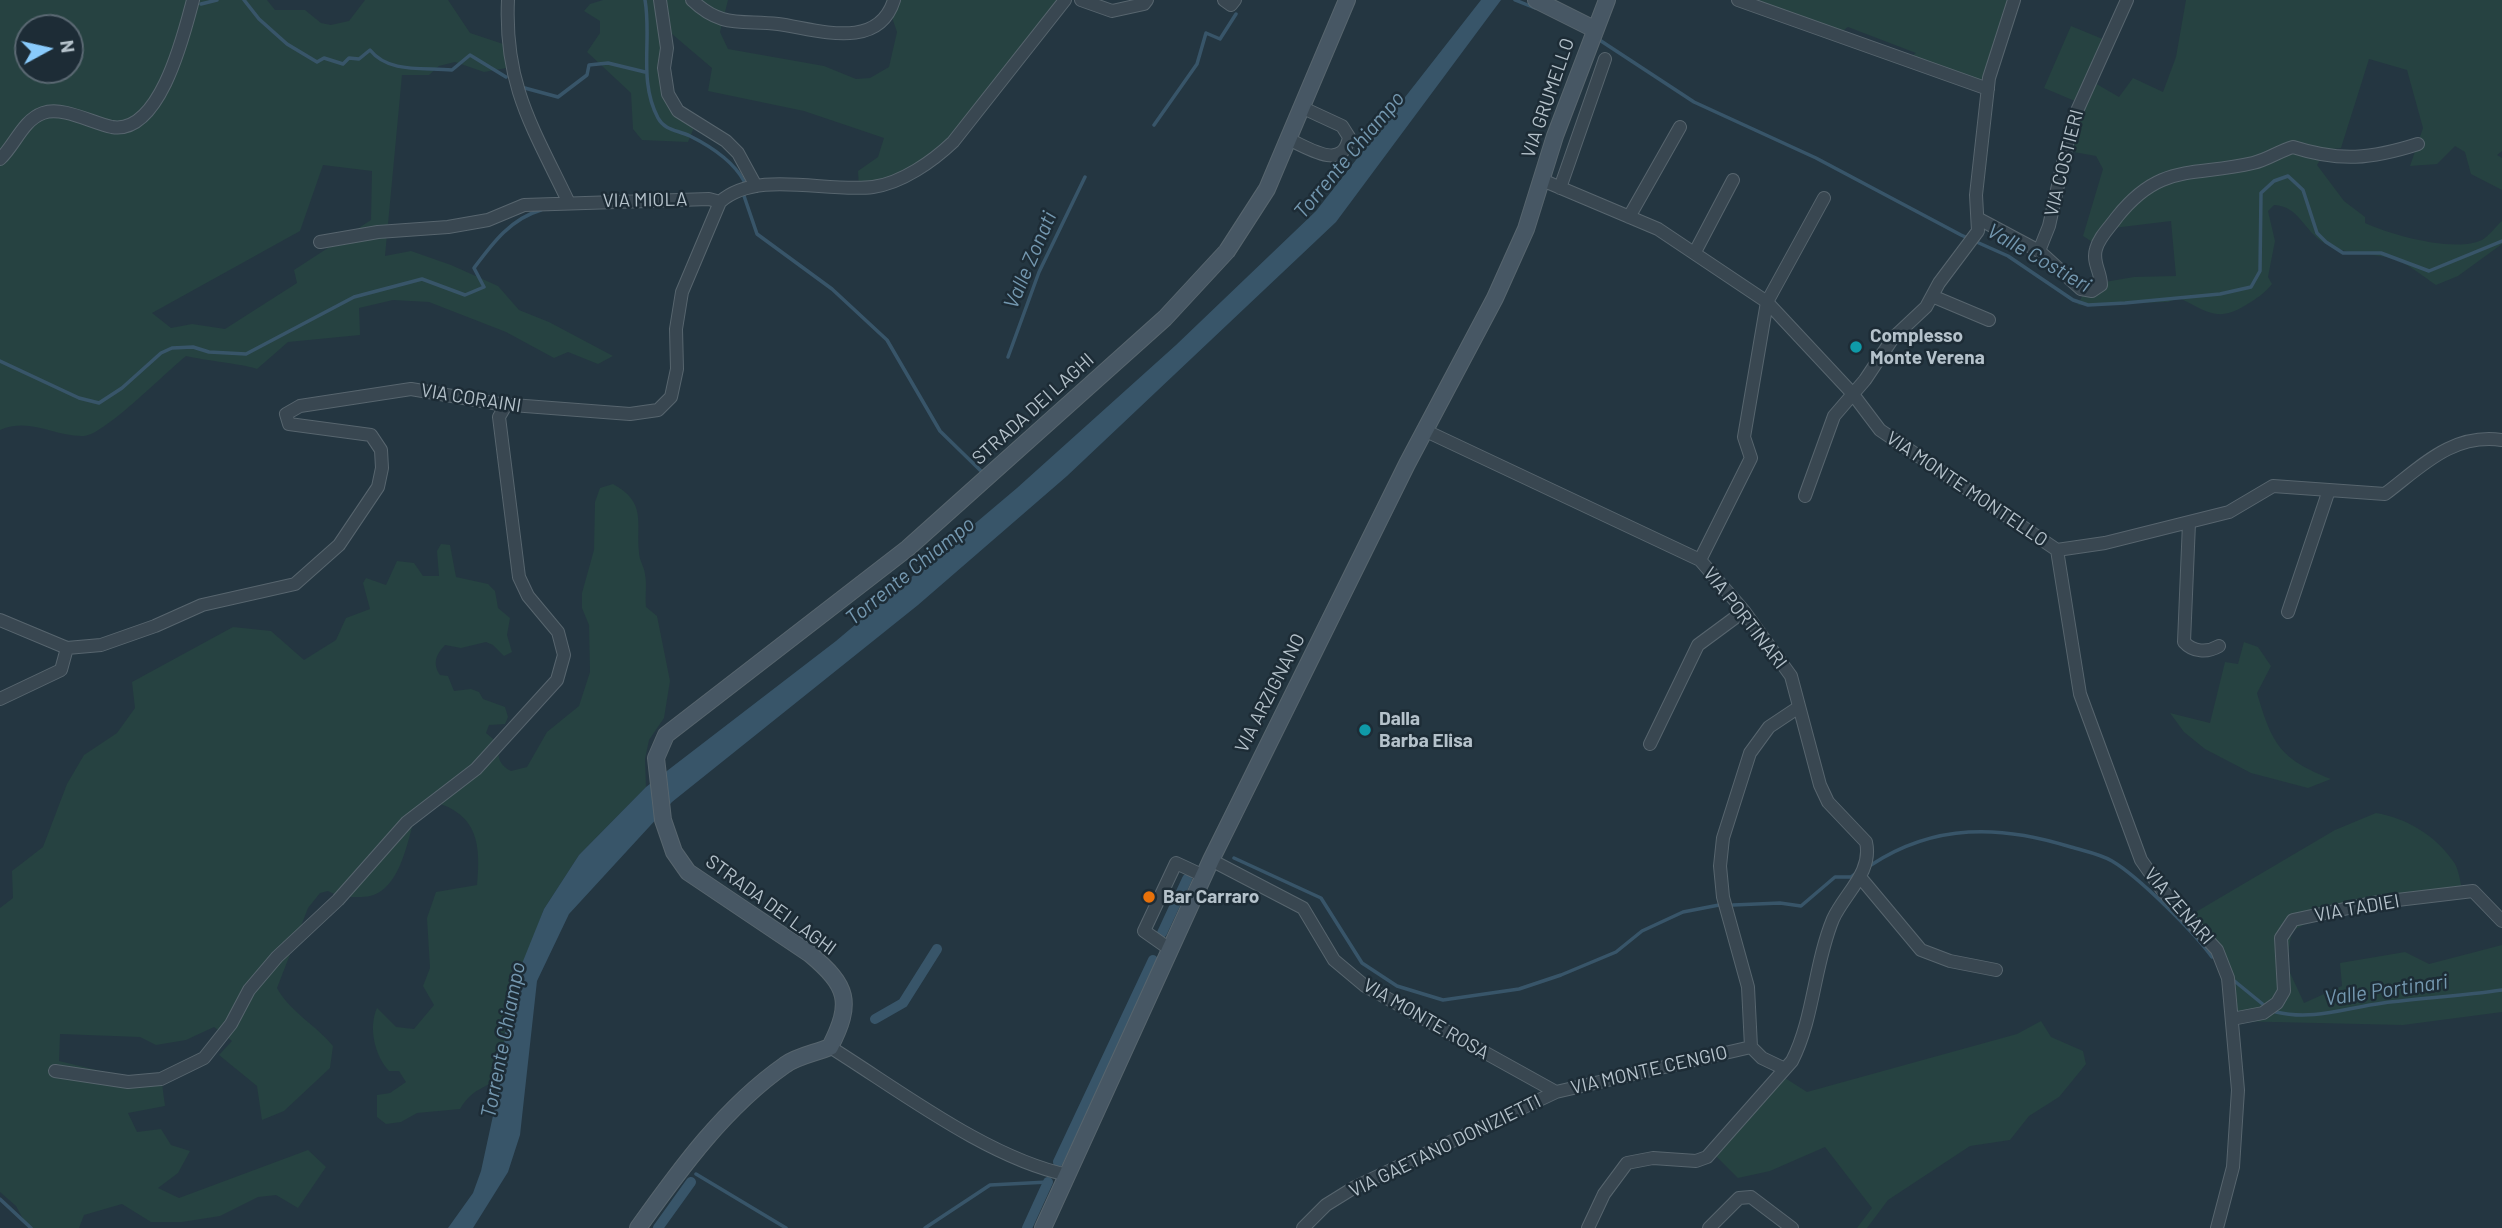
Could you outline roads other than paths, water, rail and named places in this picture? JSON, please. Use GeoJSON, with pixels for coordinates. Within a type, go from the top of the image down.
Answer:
{"type":"FeatureCollection","features":[{"type":"Feature","properties":{"kind":"street"},"geometry":{"type":"LineString","coordinates":[[0,159],[30,119],[46,112],[110,127],[126,127],[141,117],[169,75],[193,0]]}},
{"type":"Feature","properties":{"kind":"street"},"geometry":{"type":"LineString","coordinates":[[508,0],[507,27],[518,95],[568,201]]}},
{"type":"Feature","properties":{"kind":"street"},"geometry":{"type":"LineString","coordinates":[[660,0],[667,48],[664,68],[668,94],[678,111],[726,141],[738,153],[755,186]]}},
{"type":"Feature","properties":{"kind":"street"},"geometry":{"type":"LineString","coordinates":[[692,0],[717,20],[782,25],[817,33],[848,35],[866,31],[879,22],[891,9],[894,0]]}},
{"type":"Feature","properties":{"kind":"street"},"geometry":{"type":"LineString","coordinates":[[720,202],[730,194],[755,186],[784,184],[833,190],[877,187],[932,162],[953,142],[1065,0]]}},
{"type":"Feature","properties":{"kind":"street"},"geometry":{"type":"LineString","coordinates":[[1081,0],[1112,11],[1144,4],[1147,0]]}},
{"type":"Feature","properties":{"kind":"street"},"geometry":{"type":"LineString","coordinates":[[1224,0],[1231,5],[1235,0]]}},
{"type":"Feature","properties":{"kind":"street"},"geometry":{"type":"LineString","coordinates":[[1536,0],[1594,29]]}},
{"type":"Feature","properties":{"kind":"street","name":"VIA GRUMELLO"},"geometry":{"type":"LineString","coordinates":[[1542,180],[1594,29],[1607,0]]}},
{"type":"Feature","properties":{"kind":"street"},"geometry":{"type":"LineString","coordinates":[[1738,0],[1988,89]]}},
{"type":"Feature","properties":{"kind":"street"},"geometry":{"type":"LineString","coordinates":[[1805,496],[1834,416],[1866,380],[1893,338],[1922,312],[1978,225],[1976,195],[1988,89],[2014,0]]}},
{"type":"Feature","properties":{"kind":"street","name":"VIA COSTIERI"},"geometry":{"type":"LineString","coordinates":[[2039,251],[2049,226],[2072,122],[2127,0]]}},
{"type":"Feature","properties":{"kind":"street","name":"STRADA DEI LAGHI"},"geometry":{"type":"LineString","coordinates":[[830,1047],[846,1001],[843,990],[826,968],[810,954],[688,872],[674,852],[663,820],[656,758],[660,746],[683,720],[720,696],[908,548],[1165,318],[1227,251],[1266,189],[1342,2]]}},
{"type":"Feature","properties":{"kind":"street"},"geometry":{"type":"LineString","coordinates":[[1560,188],[1605,59]]}},
{"type":"Feature","properties":{"kind":"street"},"geometry":{"type":"LineString","coordinates":[[1288,139],[1332,157],[1347,149],[1349,137],[1342,126],[1301,107]]}},
{"type":"Feature","properties":{"kind":"street"},"geometry":{"type":"LineString","coordinates":[[1629,217],[1680,127]]}},
{"type":"Feature","properties":{"kind":"street"},"geometry":{"type":"LineString","coordinates":[[1978,225],[2039,251],[2081,289],[2092,291],[2101,285],[2101,276],[2094,259],[2098,242],[2123,208],[2160,181],[2185,172],[2250,164],[2293,147],[2313,155],[2346,158],[2369,157],[2418,144]]}},
{"type":"Feature","properties":{"kind":"street","name":"VIA MONTE MONTELLO"},"geometry":{"type":"LineString","coordinates":[[1542,180],[1658,229],[1767,302],[1852,393],[1880,430],[2057,550]]}},
{"type":"Feature","properties":{"kind":"street","name":"VIA ARZIGNANO"},"geometry":{"type":"LineString","coordinates":[[1046,1225],[1210,860],[1500,287],[1526,229],[1542,180]]}},
{"type":"Feature","properties":{"kind":"street"},"geometry":{"type":"LineString","coordinates":[[1695,252],[1733,180]]}},
{"type":"Feature","properties":{"kind":"street"},"geometry":{"type":"LineString","coordinates":[[1700,560],[1751,458],[1744,437],[1767,302],[1824,198]]}},
{"type":"Feature","properties":{"kind":"street","name":"VIA MIOLA"},"geometry":{"type":"LineString","coordinates":[[320,242],[378,232],[448,227],[488,220],[524,205],[568,201],[709,199],[720,202]]}},
{"type":"Feature","properties":{"kind":"street","name":"VIA CORAINI"},"geometry":{"type":"LineString","coordinates":[[67,648],[101,645],[155,626],[202,605],[295,584],[339,545],[378,487],[382,468],[381,450],[371,435],[289,424],[286,414],[300,406],[411,389],[506,405],[630,414],[658,410],[671,397],[677,369],[676,330],[682,292],[720,202]]}},
{"type":"Feature","properties":{"kind":"street"},"geometry":{"type":"LineString","coordinates":[[1932,296],[1989,320]]}},
{"type":"Feature","properties":{"kind":"street"},"geometry":{"type":"LineString","coordinates":[[55,1070],[128,1082],[161,1079],[204,1058],[231,1024],[249,990],[277,957],[338,900],[407,821],[476,769],[557,680],[564,655],[558,632],[528,596],[519,577],[499,416],[506,405]]}},
{"type":"Feature","properties":{"kind":"street","name":"VIA PORTINARI"},"geometry":{"type":"LineString","coordinates":[[1426,431],[1700,560],[1744,611],[1791,676],[1824,793],[1866,842],[1867,863],[1860,877],[1842,899],[1821,948],[1801,1044],[1785,1069],[1707,1157],[1696,1161],[1653,1158],[1627,1163],[1604,1194],[1588,1228]]}},
{"type":"Feature","properties":{"kind":"street"},"geometry":{"type":"LineString","coordinates":[[2057,550],[2189,523],[2229,512],[2273,486],[2385,494],[2440,450],[2454,443],[2476,439],[2502,440]]}},
{"type":"Feature","properties":{"kind":"street"},"geometry":{"type":"LineString","coordinates":[[2288,612],[2329,489]]}},
{"type":"Feature","properties":{"kind":"street"},"geometry":{"type":"LineString","coordinates":[[2189,523],[2184,642],[2195,650],[2210,650],[2219,646]]}},
{"type":"Feature","properties":{"kind":"street","name":"VIA ZENARI"},"geometry":{"type":"LineString","coordinates":[[2057,550],[2080,694],[2141,860],[2162,890],[2217,950],[2228,978],[2238,1090],[2233,1167],[2217,1228]]}},
{"type":"Feature","properties":{"kind":"street"},"geometry":{"type":"LineString","coordinates":[[1650,744],[1698,645],[1744,611]]}},
{"type":"Feature","properties":{"kind":"street"},"geometry":{"type":"LineString","coordinates":[[0,620],[67,648],[61,670],[0,699]]}},
{"type":"Feature","properties":{"kind":"street","name":"VIA MONTE CENGIO"},"geometry":{"type":"LineString","coordinates":[[1556,1092],[1751,1047],[1748,988],[1723,897],[1720,866],[1723,838],[1750,753],[1769,727],[1799,707]]}},
{"type":"Feature","properties":{"kind":"street","name":"VIA MONTE ROSA"},"geometry":{"type":"LineString","coordinates":[[1210,860],[1303,908],[1334,960],[1365,986],[1556,1092]]}},
{"type":"Feature","properties":{"kind":"street"},"geometry":{"type":"LineString","coordinates":[[1171,950],[1144,931],[1176,863],[1204,876]]}},
{"type":"Feature","properties":{"kind":"street"},"geometry":{"type":"LineString","coordinates":[[1860,877],[1921,950],[1950,961],[1996,970]]}},
{"type":"Feature","properties":{"kind":"street","name":"VIA TADIEI"},"geometry":{"type":"LineString","coordinates":[[2232,1019],[2263,1013],[2277,1003],[2284,991],[2281,938],[2293,920],[2372,903],[2473,891],[2502,921]]}},
{"type":"Feature","properties":{"kind":"street"},"geometry":{"type":"LineString","coordinates":[[638,1228],[679,1171],[738,1104],[787,1063],[830,1047],[947,1120],[1015,1158],[1068,1175]]}},
{"type":"Feature","properties":{"kind":"street"},"geometry":{"type":"LineString","coordinates":[[1751,1047],[1762,1058],[1785,1069]]}},
{"type":"Feature","properties":{"kind":"street","name":"VIA GAETANO DONIZIETTI"},"geometry":{"type":"LineString","coordinates":[[1303,1228],[1326,1205],[1355,1187],[1556,1092]]}},
{"type":"Feature","properties":{"kind":"street"},"geometry":{"type":"LineString","coordinates":[[1709,1228],[1739,1198],[1751,1197],[1792,1228]]}},
{"type":"Feature","properties":{"kind":"water"},"geometry":{"type":"Polygon","coordinates":[[[1481,0],[1501,0],[1336,222],[1067,476],[918,605],[672,802],[569,914],[537,981],[520,1135],[508,1172],[473,1228],[448,1228],[473,1193],[481,1171],[502,1074],[506,1014],[515,981],[544,909],[579,855],[646,787],[836,641],[1017,488],[1176,345],[1316,211],[1481,0]]]}},
{"type":"Feature","properties":{"kind":"waterway"},"geometry":{"type":"LineString","coordinates":[[201,4],[217,0]]}},
{"type":"Feature","properties":{"kind":"waterway"},"geometry":{"type":"LineString","coordinates":[[244,0],[259,19],[287,44],[317,62],[324,58],[343,64],[349,58],[359,59],[370,50],[378,58],[397,66],[452,70],[470,55],[506,77]]}},
{"type":"Feature","properties":{"kind":"waterway"},"geometry":{"type":"LineString","coordinates":[[645,0],[647,75],[652,104],[658,118],[668,128],[705,144],[734,167],[744,181]]}},
{"type":"Feature","properties":{"kind":"waterway","name":"Valle Costieri"},"geometry":{"type":"LineString","coordinates":[[1515,0],[1535,8]]}},
{"type":"Feature","properties":{"kind":"waterway","name":"Valle Zonati"},"geometry":{"type":"LineString","coordinates":[[1154,125],[1197,64],[1206,33],[1220,39],[1236,14]]}},
{"type":"Feature","properties":{"kind":"waterway","name":"Valle Costieri"},"geometry":{"type":"LineString","coordinates":[[1598,39],[1694,102],[1816,158],[1961,235],[2008,256],[2073,300],[2088,305],[2220,294],[2251,287],[2260,271],[2261,193],[2274,181],[2288,176],[2303,190],[2317,233],[2343,253],[2381,253],[2429,271],[2502,241]]}},
{"type":"Feature","properties":{"kind":"waterway"},"geometry":{"type":"LineString","coordinates":[[521,87],[558,97],[587,75],[589,65],[608,63],[645,72]]}},
{"type":"Feature","properties":{"kind":"waterway","name":"Valle Zonati"},"geometry":{"type":"LineString","coordinates":[[1008,357],[1039,272],[1085,177]]}},
{"type":"Feature","properties":{"kind":"waterway"},"geometry":{"type":"LineString","coordinates":[[743,193],[757,234],[832,289],[887,340],[940,431],[981,471]]}},
{"type":"Feature","properties":{"kind":"waterway"},"geometry":{"type":"LineString","coordinates":[[0,361],[79,398],[99,403],[122,388],[161,353],[172,348],[193,347],[209,352],[246,354],[354,297],[422,279],[465,295],[484,287],[474,268],[511,226],[541,210]]}},
{"type":"Feature","properties":{"kind":"waterway","name":"Valle Portinari"},"geometry":{"type":"LineString","coordinates":[[1871,865],[1919,841],[1944,835],[1994,832],[2045,840],[2112,861],[2165,905],[2212,957]]}},
{"type":"Feature","properties":{"kind":"waterway","name":"Valle Portinari"},"geometry":{"type":"LineString","coordinates":[[1234,858],[1321,898],[1362,963],[1397,986],[1443,1000],[1519,989],[1561,975],[1616,952],[1642,931],[1683,912],[1719,905]]}},
{"type":"Feature","properties":{"kind":"waterway","name":"Valle Portinari"},"geometry":{"type":"LineString","coordinates":[[1733,905],[1780,903],[1801,906],[1835,877],[1851,877],[1856,873]]}},
{"type":"Feature","properties":{"kind":"waterway"},"geometry":{"type":"LineString","coordinates":[[1162,933],[1187,879]]}},
{"type":"Feature","properties":{"kind":"waterway"},"geometry":{"type":"LineString","coordinates":[[875,1019],[903,1003],[937,949]]}},
{"type":"Feature","properties":{"kind":"waterway"},"geometry":{"type":"LineString","coordinates":[[1058,1162],[1153,960]]}},
{"type":"Feature","properties":{"kind":"waterway","name":"Valle Portinari"},"geometry":{"type":"LineString","coordinates":[[2232,979],[2265,1006]]}},
{"type":"Feature","properties":{"kind":"waterway","name":"Valle Portinari"},"geometry":{"type":"LineString","coordinates":[[2276,1012],[2303,1015],[2329,1013],[2383,1003],[2502,990]]}},
{"type":"Feature","properties":{"kind":"waterway"},"geometry":{"type":"LineString","coordinates":[[696,1174],[786,1228]]}},
{"type":"Feature","properties":{"kind":"waterway"},"geometry":{"type":"LineString","coordinates":[[658,1228],[691,1182]]}},
{"type":"Feature","properties":{"kind":"waterway"},"geometry":{"type":"LineString","coordinates":[[925,1228],[990,1185],[1048,1182]]}},
{"type":"Feature","properties":{"kind":"waterway"},"geometry":{"type":"LineString","coordinates":[[1027,1228],[1048,1182]]}},
{"type":"Feature","properties":{"kind":"waterway"},"geometry":{"type":"LineString","coordinates":[[0,1199],[31,1228]]}},
{"type":"Feature","properties":{"kind":"place","name":"Complesso Monte Verena"},"geometry":{"type":"Point","coordinates":[1856,347]}},
{"type":"Feature","properties":{"kind":"place","name":"Dalla Barba Elisa"},"geometry":{"type":"Point","coordinates":[1365,730]}},
{"type":"Feature","properties":{"kind":"place","name":"Bar Carraro"},"geometry":{"type":"Point","coordinates":[1149,897]}},
{"type":"Feature","properties":{"kind":"water label","name":"Torrente Chiampo"},"geometry":{"type":"Point","coordinates":[1349,155]}},
{"type":"Feature","properties":{"kind":"water label","name":"Torrente Chiampo"},"geometry":{"type":"Point","coordinates":[910,571]}},
{"type":"Feature","properties":{"kind":"water label","name":"Torrente Chiampo"},"geometry":{"type":"Point","coordinates":[503,1040]}}]}
